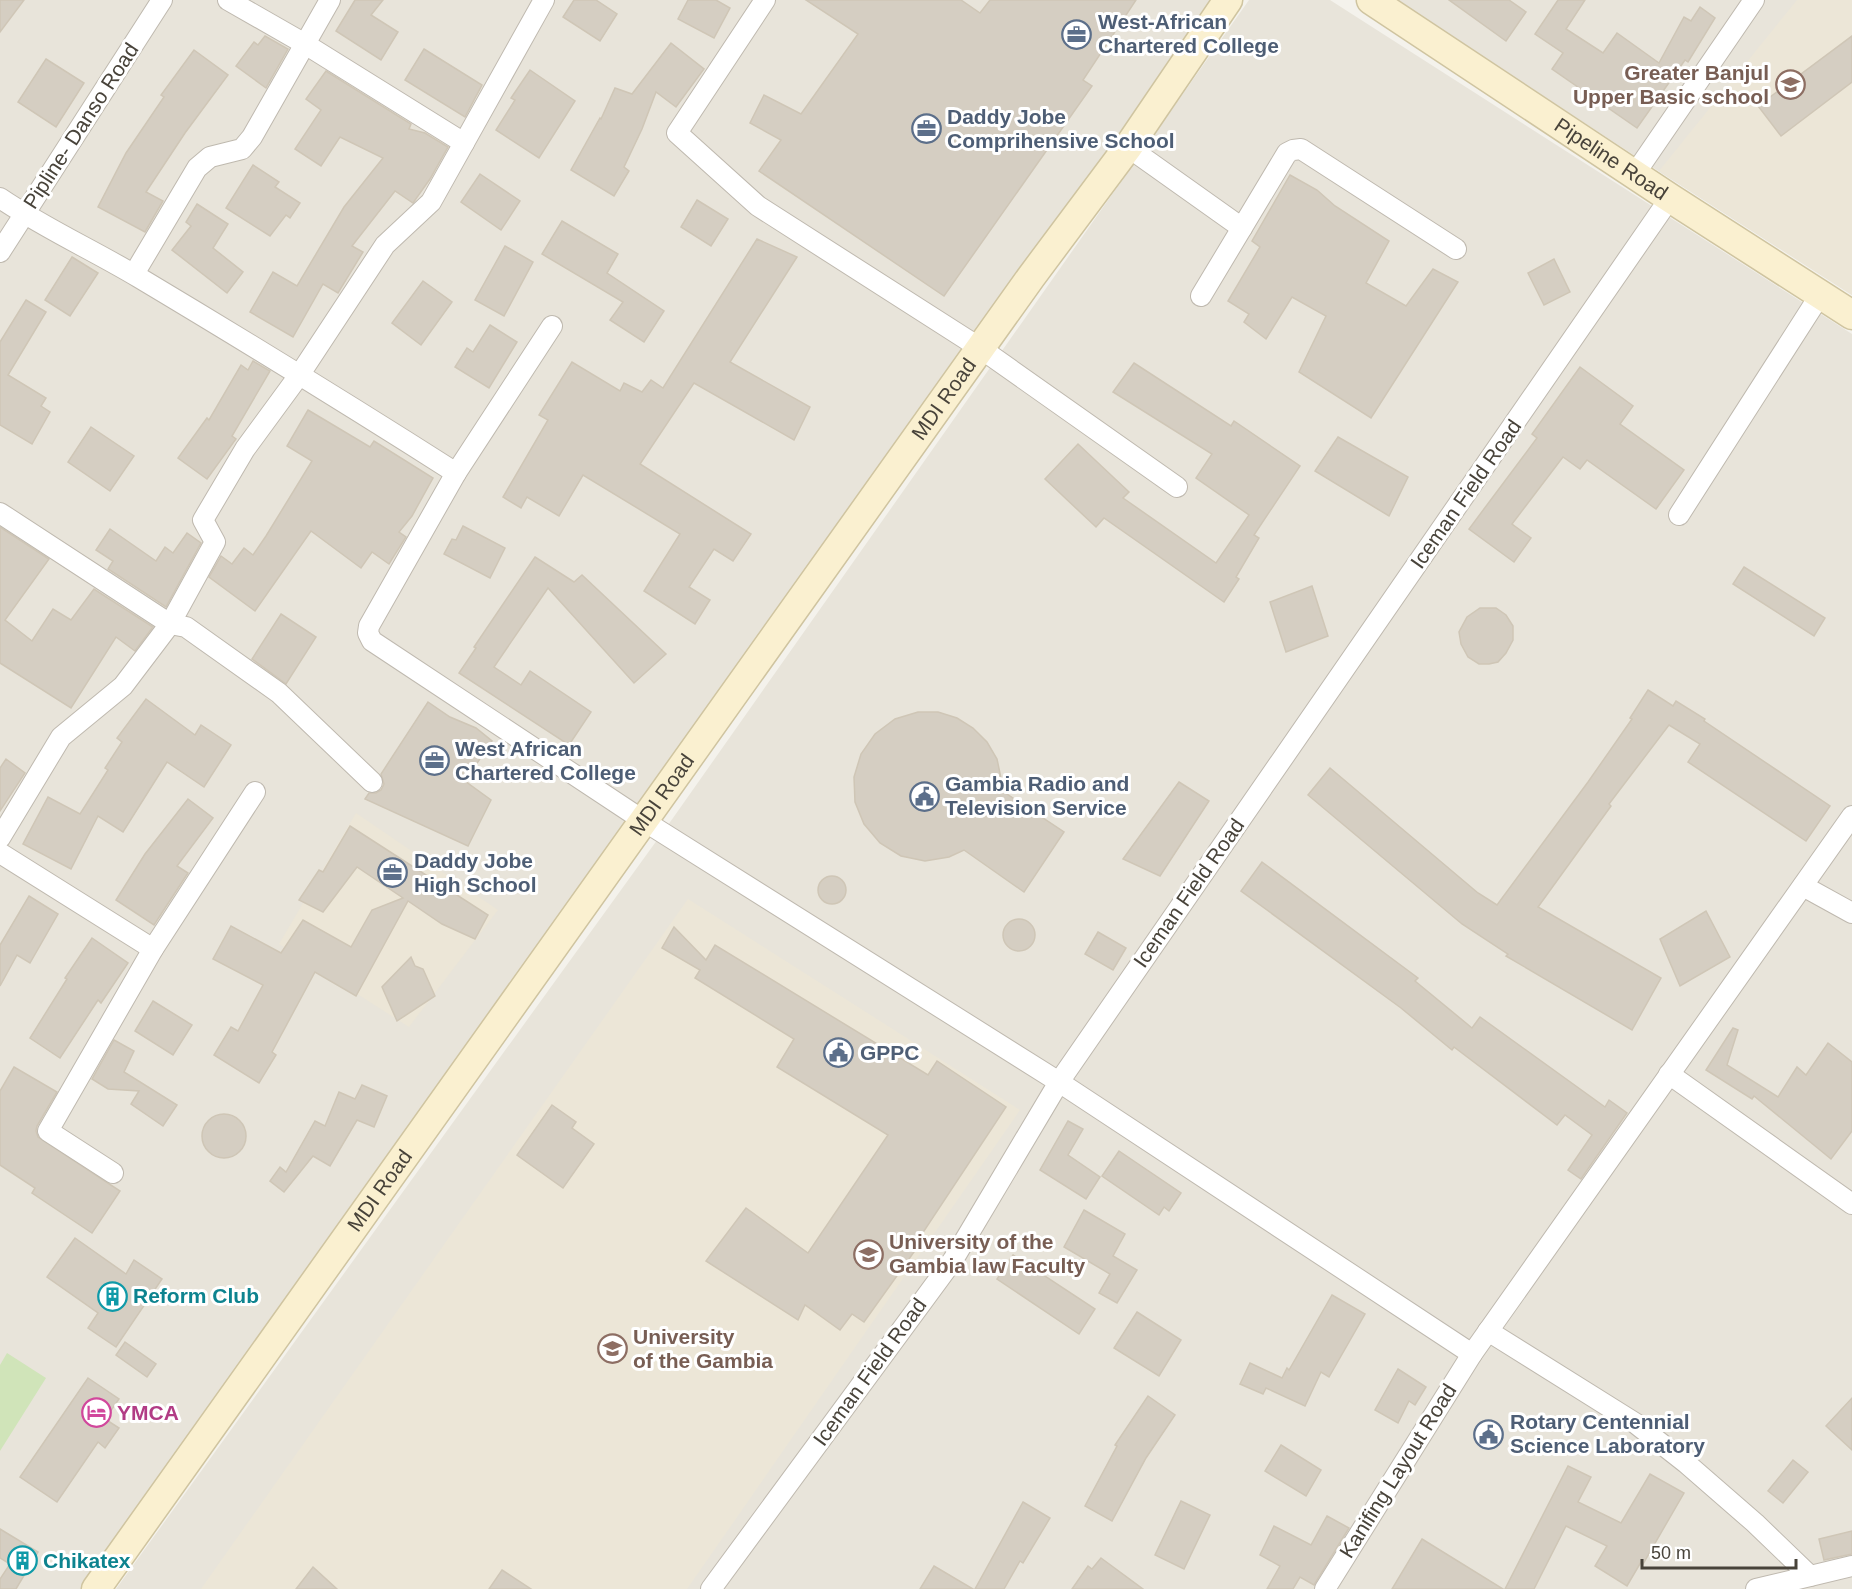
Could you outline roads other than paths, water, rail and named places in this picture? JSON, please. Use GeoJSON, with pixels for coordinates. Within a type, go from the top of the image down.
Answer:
{"type":"FeatureCollection","features":[{"type":"Feature","properties":{"kind":"street","name":"Pipline- Danso Road"},"geometry":{"type":"LineString","coordinates":[[0,252],[162,0]]}},
{"type":"Feature","properties":{"kind":"street"},"geometry":{"type":"LineString","coordinates":[[228,0],[305,44],[464,143]]}},
{"type":"Feature","properties":{"kind":"street"},"geometry":{"type":"LineString","coordinates":[[134,274],[196,168],[210,157],[242,149],[252,137],[330,0]]}},
{"type":"Feature","properties":{"kind":"street"},"geometry":{"type":"LineString","coordinates":[[0,838],[61,737],[123,687],[170,624],[215,542],[203,520],[245,449],[300,374],[385,245],[431,202],[544,0]]}},
{"type":"Feature","properties":{"kind":"street"},"geometry":{"type":"LineString","coordinates":[[765,0],[677,133],[758,206],[980,348],[1177,487]]}},
{"type":"Feature","properties":{"kind":"street","name":"MDI Road"},"geometry":{"type":"LineString","coordinates":[[96,1589],[980,348],[1128,147],[1228,0]]}},
{"type":"Feature","properties":{"kind":"street","name":"Pipeline Road"},"geometry":{"type":"LineString","coordinates":[[1371,0],[1634,175],[1852,315]]}},
{"type":"Feature","properties":{"kind":"street"},"geometry":{"type":"LineString","coordinates":[[1634,175],[1754,0]]}},
{"type":"Feature","properties":{"kind":"street"},"geometry":{"type":"LineString","coordinates":[[1128,147],[1242,228]]}},
{"type":"Feature","properties":{"kind":"street"},"geometry":{"type":"LineString","coordinates":[[1201,296],[1287,153],[1293,150],[1301,150],[1456,249]]}},
{"type":"Feature","properties":{"kind":"street"},"geometry":{"type":"LineString","coordinates":[[0,198],[24,214],[134,274],[300,374],[456,473]]}},
{"type":"Feature","properties":{"kind":"street","name":"Iceman Field Road"},"geometry":{"type":"LineString","coordinates":[[711,1589],[953,1260],[1059,1082],[1670,198]]}},
{"type":"Feature","properties":{"kind":"street"},"geometry":{"type":"LineString","coordinates":[[1679,515],[1820,295]]}},
{"type":"Feature","properties":{"kind":"street"},"geometry":{"type":"LineString","coordinates":[[552,326],[456,473],[369,626],[368,633],[372,641],[644,821],[1059,1082],[1472,1354]]}},
{"type":"Feature","properties":{"kind":"street"},"geometry":{"type":"LineString","coordinates":[[0,513],[170,624],[186,627],[279,693],[372,782]]}},
{"type":"Feature","properties":{"kind":"street"},"geometry":{"type":"LineString","coordinates":[[113,1173],[48,1131],[153,950],[255,792]]}},
{"type":"Feature","properties":{"kind":"street","name":"Kanifing Layout Road"},"geometry":{"type":"LineString","coordinates":[[1325,1589],[1472,1354],[1852,816]]}},
{"type":"Feature","properties":{"kind":"street"},"geometry":{"type":"LineString","coordinates":[[0,853],[153,950]]}},
{"type":"Feature","properties":{"kind":"street"},"geometry":{"type":"LineString","coordinates":[[1803,886],[1852,913]]}},
{"type":"Feature","properties":{"kind":"street"},"geometry":{"type":"LineString","coordinates":[[1669,1074],[1852,1204]]}},
{"type":"Feature","properties":{"kind":"street"},"geometry":{"type":"LineString","coordinates":[[1488,1331],[1635,1423],[1686,1462],[1810,1576]]}},
{"type":"Feature","properties":{"kind":"street"},"geometry":{"type":"LineString","coordinates":[[1756,1589],[1852,1566]]}},
{"type":"Feature","properties":{"kind":"place","name":"West-African Chartered College"},"geometry":{"type":"Point","coordinates":[1077,34]}},
{"type":"Feature","properties":{"kind":"place","name":"Greater Banjul Upper Basic school"},"geometry":{"type":"Point","coordinates":[1790,85]}},
{"type":"Feature","properties":{"kind":"place","name":"Daddy Jobe Comprihensive School"},"geometry":{"type":"Point","coordinates":[926,129]}},
{"type":"Feature","properties":{"kind":"place","name":"West African Chartered College"},"geometry":{"type":"Point","coordinates":[434,761]}},
{"type":"Feature","properties":{"kind":"place","name":"Gambia Radio and Television Service"},"geometry":{"type":"Point","coordinates":[924,796]}},
{"type":"Feature","properties":{"kind":"place","name":"Daddy Jobe High School"},"geometry":{"type":"Point","coordinates":[393,873]}},
{"type":"Feature","properties":{"kind":"place","name":"GPPC"},"geometry":{"type":"Point","coordinates":[839,1053]}},
{"type":"Feature","properties":{"kind":"place","name":"University of the Gambia law Faculty"},"geometry":{"type":"Point","coordinates":[868,1254]}},
{"type":"Feature","properties":{"kind":"place","name":"Reform Club"},"geometry":{"type":"Point","coordinates":[112,1296]}},
{"type":"Feature","properties":{"kind":"place","name":"University of the Gambia"},"geometry":{"type":"Point","coordinates":[612,1349]}},
{"type":"Feature","properties":{"kind":"place","name":"YMCA"},"geometry":{"type":"Point","coordinates":[96,1413]}},
{"type":"Feature","properties":{"kind":"place","name":"Rotary Centennial Science Laboratory"},"geometry":{"type":"Point","coordinates":[1489,1434]}},
{"type":"Feature","properties":{"kind":"place","name":"Chikatex"},"geometry":{"type":"Point","coordinates":[22,1561]}}]}
